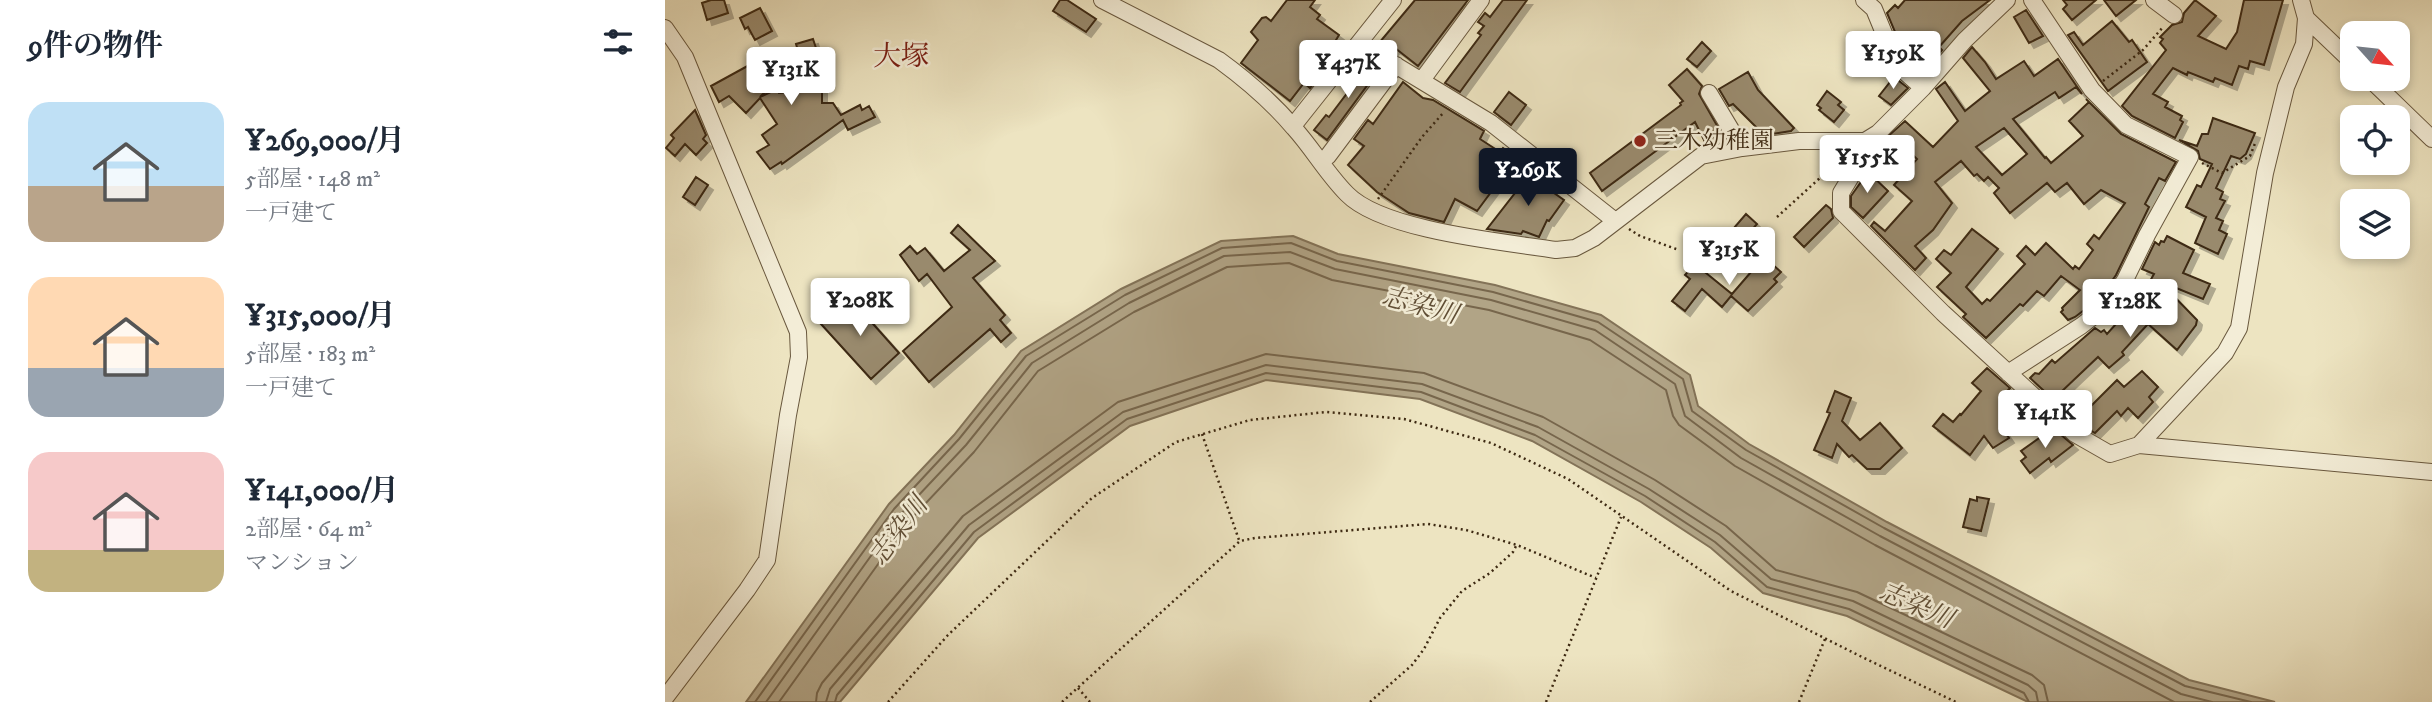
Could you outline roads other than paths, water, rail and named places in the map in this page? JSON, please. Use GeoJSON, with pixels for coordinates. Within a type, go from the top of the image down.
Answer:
{"type":"FeatureCollection","features":[{"type":"Feature","properties":{"kind":"street"},"geometry":{"type":"LineString","coordinates":[[1102,0],[1219,60],[1236,73],[1293,126],[1349,196],[1373,210],[1428,230],[1556,250],[1575,248],[1594,238],[1614,220],[1701,156],[1799,141],[1861,141],[1878,133],[1923,88],[1965,40],[2007,0]]}},
{"type":"Feature","properties":{"kind":"street"},"geometry":{"type":"LineString","coordinates":[[1293,126],[1393,0]]}},
{"type":"Feature","properties":{"kind":"street"},"geometry":{"type":"LineString","coordinates":[[1422,80],[1482,0]]}},
{"type":"Feature","properties":{"kind":"street"},"geometry":{"type":"LineString","coordinates":[[1864,0],[1874,9],[1897,65],[1923,88]]}},
{"type":"Feature","properties":{"kind":"street"},"geometry":{"type":"LineString","coordinates":[[2008,373],[2081,326],[2108,305],[2125,280],[2190,157],[2126,125],[2092,90],[2032,0]]}},
{"type":"Feature","properties":{"kind":"street"},"geometry":{"type":"LineString","coordinates":[[2154,0],[2174,15]]}},
{"type":"Feature","properties":{"kind":"street"},"geometry":{"type":"LineString","coordinates":[[2139,445],[2225,353],[2239,328],[2265,173],[2286,87],[2305,44],[2307,18],[2301,0]]}},
{"type":"Feature","properties":{"kind":"street"},"geometry":{"type":"LineString","coordinates":[[2307,18],[2340,50]]}},
{"type":"Feature","properties":{"kind":"street"},"geometry":{"type":"LineString","coordinates":[[665,28],[685,57],[731,164],[798,332],[799,357],[767,560],[665,698]]}},
{"type":"Feature","properties":{"kind":"street"},"geometry":{"type":"LineString","coordinates":[[1359,43],[1491,123],[1614,220]]}},
{"type":"Feature","properties":{"kind":"street"},"geometry":{"type":"LineString","coordinates":[[1321,162],[1396,65]]}},
{"type":"Feature","properties":{"kind":"street"},"geometry":{"type":"LineString","coordinates":[[2382,91],[2432,139]]}},
{"type":"Feature","properties":{"kind":"street"},"geometry":{"type":"LineString","coordinates":[[1709,93],[1742,148]]}},
{"type":"Feature","properties":{"kind":"street"},"geometry":{"type":"LineString","coordinates":[[1861,141],[1864,155],[1842,193],[1841,211],[1943,313],[2075,434],[2110,454],[2139,445],[2432,472]]}},
{"type":"Feature","properties":{"kind":"water","name":"志染川"},"geometry":{"type":"Polygon","coordinates":[[[1293,236],[1338,254],[1495,285],[1601,315],[1690,375],[1698,406],[1749,444],[1887,522],[2189,680],[2275,702],[2028,702],[1847,616],[1763,593],[1711,548],[1641,502],[1532,441],[1420,399],[1266,380],[1130,426],[978,538],[840,702],[746,702],[889,504],[954,435],[1021,351],[1121,289],[1221,241],[1293,236]]]}},
{"type":"Feature","properties":{"kind":"place","name":"三木幼稚園"},"geometry":{"type":"Point","coordinates":[1640,141]}},
{"type":"Feature","properties":{"kind":"district","name":"大塚"},"geometry":{"type":"Point","coordinates":[901,56]}}]}
